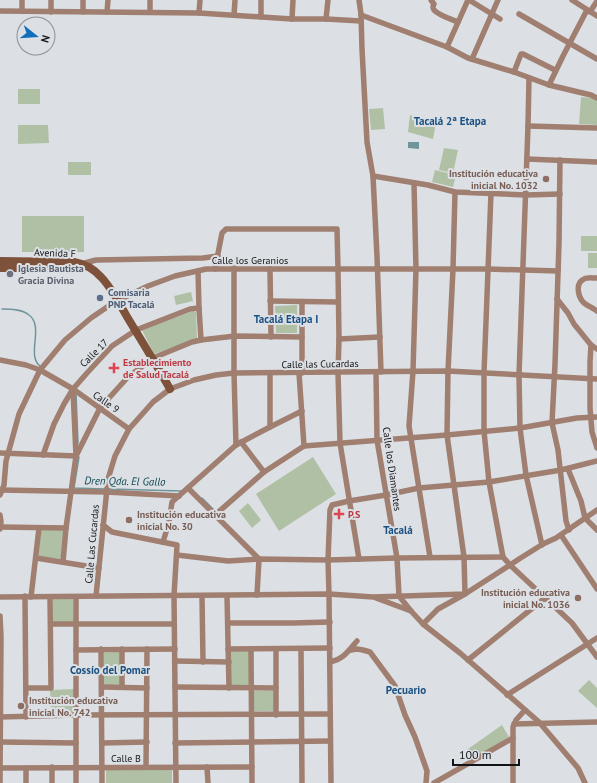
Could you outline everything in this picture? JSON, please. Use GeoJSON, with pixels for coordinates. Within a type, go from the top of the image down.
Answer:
{"type":"FeatureCollection","features":[{"type":"Feature","properties":{"kind":"street"},"geometry":{"type":"LineString","coordinates":[[22,0],[22,11]]}},
{"type":"Feature","properties":{"kind":"street"},"geometry":{"type":"LineString","coordinates":[[51,0],[51,12]]}},
{"type":"Feature","properties":{"kind":"street"},"geometry":{"type":"LineString","coordinates":[[83,0],[83,12]]}},
{"type":"Feature","properties":{"kind":"street"},"geometry":{"type":"LineString","coordinates":[[108,0],[108,12]]}},
{"type":"Feature","properties":{"kind":"street"},"geometry":{"type":"LineString","coordinates":[[150,0],[150,12]]}},
{"type":"Feature","properties":{"kind":"street"},"geometry":{"type":"LineString","coordinates":[[199,13],[200,0]]}},
{"type":"Feature","properties":{"kind":"street"},"geometry":{"type":"LineString","coordinates":[[234,15],[235,0]]}},
{"type":"Feature","properties":{"kind":"street"},"geometry":{"type":"LineString","coordinates":[[261,0],[261,17]]}},
{"type":"Feature","properties":{"kind":"street"},"geometry":{"type":"LineString","coordinates":[[292,19],[294,0]]}},
{"type":"Feature","properties":{"kind":"street"},"geometry":{"type":"LineString","coordinates":[[326,19],[328,0]]}},
{"type":"Feature","properties":{"kind":"street","name":"Calle los Diamantes"},"geometry":{"type":"LineString","coordinates":[[359,0],[367,142],[373,176],[380,336],[377,440],[397,558],[400,596]]}},
{"type":"Feature","properties":{"kind":"street"},"geometry":{"type":"LineString","coordinates":[[431,0],[434,4],[433,8],[437,13],[458,22]]}},
{"type":"Feature","properties":{"kind":"street"},"geometry":{"type":"LineString","coordinates":[[447,47],[469,0],[500,19]]}},
{"type":"Feature","properties":{"kind":"street"},"geometry":{"type":"LineString","coordinates":[[472,59],[498,0]]}},
{"type":"Feature","properties":{"kind":"street"},"geometry":{"type":"LineString","coordinates":[[572,0],[597,16]]}},
{"type":"Feature","properties":{"kind":"street"},"geometry":{"type":"LineString","coordinates":[[549,85],[555,70],[570,43],[589,11],[597,1]]}},
{"type":"Feature","properties":{"kind":"street"},"geometry":{"type":"LineString","coordinates":[[0,11],[199,13],[292,19],[361,18],[379,21],[447,47],[468,58],[514,72],[549,85],[591,95],[597,98]]}},
{"type":"Feature","properties":{"kind":"street"},"geometry":{"type":"LineString","coordinates":[[519,14],[597,59]]}},
{"type":"Feature","properties":{"kind":"street"},"geometry":{"type":"LineString","coordinates":[[514,72],[521,54],[555,70]]}},
{"type":"Feature","properties":{"kind":"street"},"geometry":{"type":"LineString","coordinates":[[529,78],[519,375],[520,428],[526,475],[542,545]]}},
{"type":"Feature","properties":{"kind":"street"},"geometry":{"type":"LineString","coordinates":[[528,126],[597,128]]}},
{"type":"Feature","properties":{"kind":"street"},"geometry":{"type":"LineString","coordinates":[[527,159],[597,162]]}},
{"type":"Feature","properties":{"kind":"street"},"geometry":{"type":"LineString","coordinates":[[560,160],[558,271],[552,423],[558,450],[566,521],[569,530]]}},
{"type":"Feature","properties":{"kind":"street"},"geometry":{"type":"LineString","coordinates":[[373,176],[428,185],[455,192],[526,195],[560,194]]}},
{"type":"Feature","properties":{"kind":"street"},"geometry":{"type":"LineString","coordinates":[[414,183],[416,269],[413,371],[409,426],[430,557]]}},
{"type":"Feature","properties":{"kind":"street"},"geometry":{"type":"LineString","coordinates":[[455,192],[447,435],[464,557],[466,594]]}},
{"type":"Feature","properties":{"kind":"street"},"geometry":{"type":"LineString","coordinates":[[491,193],[484,373],[484,431],[489,482],[503,557],[572,623],[597,657]]}},
{"type":"Feature","properties":{"kind":"street"},"geometry":{"type":"LineString","coordinates":[[215,269],[222,233],[226,229],[337,229],[340,443],[359,559]]}},
{"type":"Feature","properties":{"kind":"street"},"geometry":{"type":"LineString","coordinates":[[80,266],[96,260],[203,258],[218,256]]}},
{"type":"Feature","properties":{"kind":"street","name":"Avenida F"},"geometry":{"type":"LineString","coordinates":[[0,261],[71,262],[93,274],[117,300],[153,358],[170,389]]}},
{"type":"Feature","properties":{"kind":"street","name":"Avenida F"},"geometry":{"type":"LineString","coordinates":[[0,268],[80,266]]}},
{"type":"Feature","properties":{"kind":"street"},"geometry":{"type":"LineString","coordinates":[[234,268],[234,373],[238,444],[264,472]]}},
{"type":"Feature","properties":{"kind":"street","name":"Calle los Geranios"},"geometry":{"type":"LineString","coordinates":[[1,492],[6,461],[19,414],[40,370],[65,340],[91,318],[117,300],[148,286],[175,276],[206,269],[488,269],[558,271]]}},
{"type":"Feature","properties":{"kind":"street"},"geometry":{"type":"LineString","coordinates":[[270,269],[271,337]]}},
{"type":"Feature","properties":{"kind":"street"},"geometry":{"type":"LineString","coordinates":[[198,271],[201,340]]}},
{"type":"Feature","properties":{"kind":"street"},"geometry":{"type":"LineString","coordinates":[[597,278],[585,278],[579,284],[578,290],[583,302],[597,311]]}},
{"type":"Feature","properties":{"kind":"street"},"geometry":{"type":"LineString","coordinates":[[557,298],[574,324],[591,345],[597,349]]}},
{"type":"Feature","properties":{"kind":"street"},"geometry":{"type":"LineString","coordinates":[[270,301],[338,302]]}},
{"type":"Feature","properties":{"kind":"street"},"geometry":{"type":"LineString","coordinates":[[302,302],[301,373],[304,446]]}},
{"type":"Feature","properties":{"kind":"street","name":"Calle 17"},"geometry":{"type":"LineString","coordinates":[[42,455],[54,424],[73,389],[112,346],[136,330],[190,309],[199,308]]}},
{"type":"Feature","properties":{"kind":"street"},"geometry":{"type":"LineString","coordinates":[[76,456],[100,408],[128,378],[153,358],[192,342],[201,340],[235,336],[302,337]]}},
{"type":"Feature","properties":{"kind":"street"},"geometry":{"type":"LineString","coordinates":[[339,339],[380,336]]}},
{"type":"Feature","properties":{"kind":"street"},"geometry":{"type":"LineString","coordinates":[[591,345],[590,379],[594,417],[592,432],[597,448]]}},
{"type":"Feature","properties":{"kind":"street","name":"Calle 9"},"geometry":{"type":"LineString","coordinates":[[0,360],[26,365],[40,370],[73,389],[129,429]]}},
{"type":"Feature","properties":{"kind":"street","name":"Calle las Cucardas"},"geometry":{"type":"LineString","coordinates":[[106,492],[108,479],[115,456],[129,429],[154,402],[170,389],[194,380],[234,373],[413,371],[448,371],[597,379]]}},
{"type":"Feature","properties":{"kind":"street"},"geometry":{"type":"LineString","coordinates":[[270,373],[270,427]]}},
{"type":"Feature","properties":{"kind":"street"},"geometry":{"type":"LineString","coordinates":[[63,562],[76,456],[73,389]]}},
{"type":"Feature","properties":{"kind":"street"},"geometry":{"type":"LineString","coordinates":[[163,542],[169,522],[172,502],[238,444],[302,411]]}},
{"type":"Feature","properties":{"kind":"street"},"geometry":{"type":"LineString","coordinates":[[215,515],[264,472],[304,446],[377,440],[411,439],[520,428],[577,418],[594,417]]}},
{"type":"Feature","properties":{"kind":"street"},"geometry":{"type":"LineString","coordinates":[[0,453],[76,456]]}},
{"type":"Feature","properties":{"kind":"street"},"geometry":{"type":"LineString","coordinates":[[331,783],[328,560],[332,505],[419,488],[489,482],[568,469],[597,461]]}},
{"type":"Feature","properties":{"kind":"street"},"geometry":{"type":"LineString","coordinates":[[568,469],[581,502],[585,518],[597,530]]}},
{"type":"Feature","properties":{"kind":"street"},"geometry":{"type":"LineString","coordinates":[[188,488],[259,559],[257,595]]}},
{"type":"Feature","properties":{"kind":"street"},"geometry":{"type":"LineString","coordinates":[[1,492],[106,492],[179,496]]}},
{"type":"Feature","properties":{"kind":"street","name":"Calle Las Cucardas"},"geometry":{"type":"LineString","coordinates":[[96,596],[106,492]]}},
{"type":"Feature","properties":{"kind":"street"},"geometry":{"type":"LineString","coordinates":[[423,624],[438,609],[466,594],[519,559],[561,535],[597,510]]}},
{"type":"Feature","properties":{"kind":"street"},"geometry":{"type":"LineString","coordinates":[[0,515],[0,528],[66,528]]}},
{"type":"Feature","properties":{"kind":"street"},"geometry":{"type":"LineString","coordinates":[[103,525],[112,532],[177,545],[174,596],[176,783]]}},
{"type":"Feature","properties":{"kind":"street"},"geometry":{"type":"LineString","coordinates":[[26,716],[28,596],[36,558],[39,528]]}},
{"type":"Feature","properties":{"kind":"street"},"geometry":{"type":"LineString","coordinates":[[561,535],[597,589]]}},
{"type":"Feature","properties":{"kind":"street"},"geometry":{"type":"LineString","coordinates":[[176,555],[228,561],[259,559],[328,560],[430,557],[503,557]]}},
{"type":"Feature","properties":{"kind":"street"},"geometry":{"type":"LineString","coordinates":[[36,558],[99,568]]}},
{"type":"Feature","properties":{"kind":"street"},"geometry":{"type":"LineString","coordinates":[[0,597],[329,594],[373,597],[466,594]]}},
{"type":"Feature","properties":{"kind":"street"},"geometry":{"type":"LineString","coordinates":[[202,596],[203,662]]}},
{"type":"Feature","properties":{"kind":"street"},"geometry":{"type":"LineString","coordinates":[[227,596],[229,688]]}},
{"type":"Feature","properties":{"kind":"street"},"geometry":{"type":"LineString","coordinates":[[400,596],[423,624],[468,660],[539,722],[578,768],[585,783]]}},
{"type":"Feature","properties":{"kind":"street"},"geometry":{"type":"LineString","coordinates":[[26,688],[51,688],[50,597]]}},
{"type":"Feature","properties":{"kind":"street"},"geometry":{"type":"LineString","coordinates":[[76,597],[76,783]]}},
{"type":"Feature","properties":{"kind":"street"},"geometry":{"type":"LineString","coordinates":[[373,597],[411,611]]}},
{"type":"Feature","properties":{"kind":"street"},"geometry":{"type":"LineString","coordinates":[[468,660],[545,598]]}},
{"type":"Feature","properties":{"kind":"street"},"geometry":{"type":"LineString","coordinates":[[0,616],[0,783]]}},
{"type":"Feature","properties":{"kind":"street"},"geometry":{"type":"LineString","coordinates":[[228,623],[330,622]]}},
{"type":"Feature","properties":{"kind":"street"},"geometry":{"type":"LineString","coordinates":[[50,624],[174,624]]}},
{"type":"Feature","properties":{"kind":"street"},"geometry":{"type":"LineString","coordinates":[[507,695],[597,638]]}},
{"type":"Feature","properties":{"kind":"street"},"geometry":{"type":"LineString","coordinates":[[330,662],[337,660],[351,650],[357,641]]}},
{"type":"Feature","properties":{"kind":"street"},"geometry":{"type":"LineString","coordinates":[[228,649],[330,648]]}},
{"type":"Feature","properties":{"kind":"street"},"geometry":{"type":"LineString","coordinates":[[102,649],[102,783]]}},
{"type":"Feature","properties":{"kind":"street"},"geometry":{"type":"LineString","coordinates":[[122,649],[122,687]]}},
{"type":"Feature","properties":{"kind":"street"},"geometry":{"type":"LineString","coordinates":[[146,767],[147,649]]}},
{"type":"Feature","properties":{"kind":"street"},"geometry":{"type":"LineString","coordinates":[[76,650],[175,649]]}},
{"type":"Feature","properties":{"kind":"street"},"geometry":{"type":"LineString","coordinates":[[251,649],[250,688],[252,783]]}},
{"type":"Feature","properties":{"kind":"street"},"geometry":{"type":"LineString","coordinates":[[276,649],[276,715]]}},
{"type":"Feature","properties":{"kind":"street"},"geometry":{"type":"LineString","coordinates":[[301,649],[302,783]]}},
{"type":"Feature","properties":{"kind":"street"},"geometry":{"type":"LineString","coordinates":[[351,650],[357,649],[370,652],[395,686],[405,716],[415,737],[427,771],[426,783]]}},
{"type":"Feature","properties":{"kind":"street"},"geometry":{"type":"LineString","coordinates":[[175,661],[228,662]]}},
{"type":"Feature","properties":{"kind":"street"},"geometry":{"type":"LineString","coordinates":[[102,687],[147,688]]}},
{"type":"Feature","properties":{"kind":"street"},"geometry":{"type":"LineString","coordinates":[[175,688],[276,688]]}},
{"type":"Feature","properties":{"kind":"street"},"geometry":{"type":"LineString","coordinates":[[513,783],[513,727],[525,710]]}},
{"type":"Feature","properties":{"kind":"street"},"geometry":{"type":"LineString","coordinates":[[0,717],[76,715],[175,716],[330,714]]}},
{"type":"Feature","properties":{"kind":"street"},"geometry":{"type":"LineString","coordinates":[[514,724],[539,722],[597,722]]}},
{"type":"Feature","properties":{"kind":"street"},"geometry":{"type":"LineString","coordinates":[[434,783],[513,738]]}},
{"type":"Feature","properties":{"kind":"street"},"geometry":{"type":"LineString","coordinates":[[0,742],[76,743]]}},
{"type":"Feature","properties":{"kind":"street"},"geometry":{"type":"LineString","coordinates":[[102,743],[147,742]]}},
{"type":"Feature","properties":{"kind":"street"},"geometry":{"type":"LineString","coordinates":[[176,743],[330,742]]}},
{"type":"Feature","properties":{"kind":"street"},"geometry":{"type":"LineString","coordinates":[[52,767],[52,783]]}},
{"type":"Feature","properties":{"kind":"street"},"geometry":{"type":"LineString","coordinates":[[207,767],[208,783]]}},
{"type":"Feature","properties":{"kind":"street","name":"Calle B"},"geometry":{"type":"LineString","coordinates":[[0,768],[252,767]]}},
{"type":"Feature","properties":{"kind":"street"},"geometry":{"type":"LineString","coordinates":[[26,768],[26,783]]}},
{"type":"Feature","properties":{"kind":"green space"},"geometry":{"type":"Polygon","coordinates":[[[18,89],[40,89],[40,104],[18,104],[18,89]]]}},
{"type":"Feature","properties":{"kind":"green space"},"geometry":{"type":"Polygon","coordinates":[[[581,97],[593,98],[597,101],[597,125],[579,124],[581,97]]]}},
{"type":"Feature","properties":{"kind":"green space"},"geometry":{"type":"Polygon","coordinates":[[[383,108],[385,129],[371,130],[369,109],[383,108]]]}},
{"type":"Feature","properties":{"kind":"green space"},"geometry":{"type":"Polygon","coordinates":[[[410,115],[436,122],[433,139],[408,132],[410,115]]]}},
{"type":"Feature","properties":{"kind":"green space"},"geometry":{"type":"Polygon","coordinates":[[[18,125],[48,125],[49,143],[18,144],[18,125]]]}},
{"type":"Feature","properties":{"kind":"green space"},"geometry":{"type":"Polygon","coordinates":[[[444,148],[458,150],[453,173],[439,170],[444,148]]]}},
{"type":"Feature","properties":{"kind":"green space"},"geometry":{"type":"Polygon","coordinates":[[[68,162],[91,162],[91,175],[68,175],[68,162]]]}},
{"type":"Feature","properties":{"kind":"green space"},"geometry":{"type":"Polygon","coordinates":[[[435,170],[456,175],[453,187],[432,182],[435,170]]]}},
{"type":"Feature","properties":{"kind":"green space"},"geometry":{"type":"Polygon","coordinates":[[[22,216],[84,216],[84,252],[22,252],[22,216]]]}},
{"type":"Feature","properties":{"kind":"green space"},"geometry":{"type":"Polygon","coordinates":[[[581,236],[597,236],[597,251],[581,251],[581,236]]]}},
{"type":"Feature","properties":{"kind":"green space"},"geometry":{"type":"Polygon","coordinates":[[[588,253],[597,253],[597,268],[588,268],[588,253]]]}},
{"type":"Feature","properties":{"kind":"green space"},"geometry":{"type":"Polygon","coordinates":[[[191,292],[193,301],[176,305],[174,296],[191,292]]]}},
{"type":"Feature","properties":{"kind":"green space"},"geometry":{"type":"Polygon","coordinates":[[[297,305],[297,333],[276,333],[275,306],[297,305]]]}},
{"type":"Feature","properties":{"kind":"green space"},"geometry":{"type":"Polygon","coordinates":[[[193,311],[196,312],[197,339],[154,354],[142,330],[193,311]]]}},
{"type":"Feature","properties":{"kind":"green space"},"geometry":{"type":"Polygon","coordinates":[[[313,457],[336,494],[279,531],[256,494],[313,457]]]}},
{"type":"Feature","properties":{"kind":"green space"},"geometry":{"type":"Polygon","coordinates":[[[248,503],[261,520],[252,528],[239,511],[248,503]]]}},
{"type":"Feature","properties":{"kind":"green space"},"geometry":{"type":"Polygon","coordinates":[[[41,529],[65,530],[62,559],[38,557],[41,529]]]}},
{"type":"Feature","properties":{"kind":"green space"},"geometry":{"type":"Polygon","coordinates":[[[53,599],[73,599],[74,622],[52,622],[53,599]]]}},
{"type":"Feature","properties":{"kind":"green space"},"geometry":{"type":"Polygon","coordinates":[[[231,650],[249,650],[249,686],[231,686],[231,650]]]}},
{"type":"Feature","properties":{"kind":"green space"},"geometry":{"type":"Polygon","coordinates":[[[121,652],[121,686],[104,686],[104,653],[121,652]]]}},
{"type":"Feature","properties":{"kind":"green space"},"geometry":{"type":"Polygon","coordinates":[[[589,680],[597,688],[597,708],[578,691],[589,680]]]}},
{"type":"Feature","properties":{"kind":"green space"},"geometry":{"type":"Polygon","coordinates":[[[74,689],[74,712],[51,714],[50,690],[74,689]]]}},
{"type":"Feature","properties":{"kind":"green space"},"geometry":{"type":"Polygon","coordinates":[[[254,691],[274,691],[274,711],[254,711],[254,691]]]}},
{"type":"Feature","properties":{"kind":"green space"},"geometry":{"type":"Polygon","coordinates":[[[502,725],[509,737],[474,759],[468,749],[502,725]]]}},
{"type":"Feature","properties":{"kind":"green space"},"geometry":{"type":"Polygon","coordinates":[[[106,770],[172,770],[172,783],[106,783],[106,770]]]}},
{"type":"Feature","properties":{"kind":"water"},"geometry":{"type":"Polygon","coordinates":[[[408,142],[419,142],[419,149],[408,148],[408,142]]]}},
{"type":"Feature","properties":{"kind":"waterway","name":"Dren Qda. El Gallo"},"geometry":{"type":"LineString","coordinates":[[2,309],[16,310],[26,313],[33,320],[36,334],[34,349],[35,356],[41,367]]}},
{"type":"Feature","properties":{"kind":"waterway","name":"Dren Qda. El Gallo"},"geometry":{"type":"LineString","coordinates":[[76,393],[78,443]]}},
{"type":"Feature","properties":{"kind":"waterway","name":"Dren Qda. El Gallo"},"geometry":{"type":"LineString","coordinates":[[79,457],[74,488],[105,489]]}},
{"type":"Feature","properties":{"kind":"waterway","name":"Dren Qda. El Gallo"},"geometry":{"type":"LineString","coordinates":[[109,489],[181,491]]}},
{"type":"Feature","properties":{"kind":"waterway","name":"Dren Qda. El Gallo"},"geometry":{"type":"LineString","coordinates":[[202,498],[215,511]]}},
{"type":"Feature","properties":{"kind":"waterway","name":"Dren Qda. El Gallo"},"geometry":{"type":"LineString","coordinates":[[218,514],[223,518]]}},
{"type":"Feature","properties":{"kind":"place","name":"Institución educativa inicial No. 1032"},"geometry":{"type":"Point","coordinates":[546,179]}},
{"type":"Feature","properties":{"kind":"place","name":"Iglesia Bautista Gracia Divina"},"geometry":{"type":"Point","coordinates":[10,274]}},
{"type":"Feature","properties":{"kind":"place","name":"Comisaria PNP Tacalá"},"geometry":{"type":"Point","coordinates":[100,298]}},
{"type":"Feature","properties":{"kind":"place","name":"Establecimiento de Salud Tacalá"},"geometry":{"type":"Point","coordinates":[114,368]}},
{"type":"Feature","properties":{"kind":"place","name":"P.S"},"geometry":{"type":"Point","coordinates":[339,514]}},
{"type":"Feature","properties":{"kind":"place","name":"Institución educativa inicial No. 30"},"geometry":{"type":"Point","coordinates":[129,520]}},
{"type":"Feature","properties":{"kind":"place","name":"Institución educativa inicial No. 1036"},"geometry":{"type":"Point","coordinates":[578,598]}},
{"type":"Feature","properties":{"kind":"place","name":"Institución educativa inicial No. 742"},"geometry":{"type":"Point","coordinates":[21,706]}},
{"type":"Feature","properties":{"kind":"district","name":"Tacalá 2ª Etapa"},"geometry":{"type":"Point","coordinates":[450,121]}},
{"type":"Feature","properties":{"kind":"district","name":"Tacalá Etapa I"},"geometry":{"type":"Point","coordinates":[286,319]}},
{"type":"Feature","properties":{"kind":"district","name":"Tacalá"},"geometry":{"type":"Point","coordinates":[398,530]}},
{"type":"Feature","properties":{"kind":"district","name":"Cossío del Pomar"},"geometry":{"type":"Point","coordinates":[110,670]}},
{"type":"Feature","properties":{"kind":"district","name":"Pecuario"},"geometry":{"type":"Point","coordinates":[406,690]}}]}
